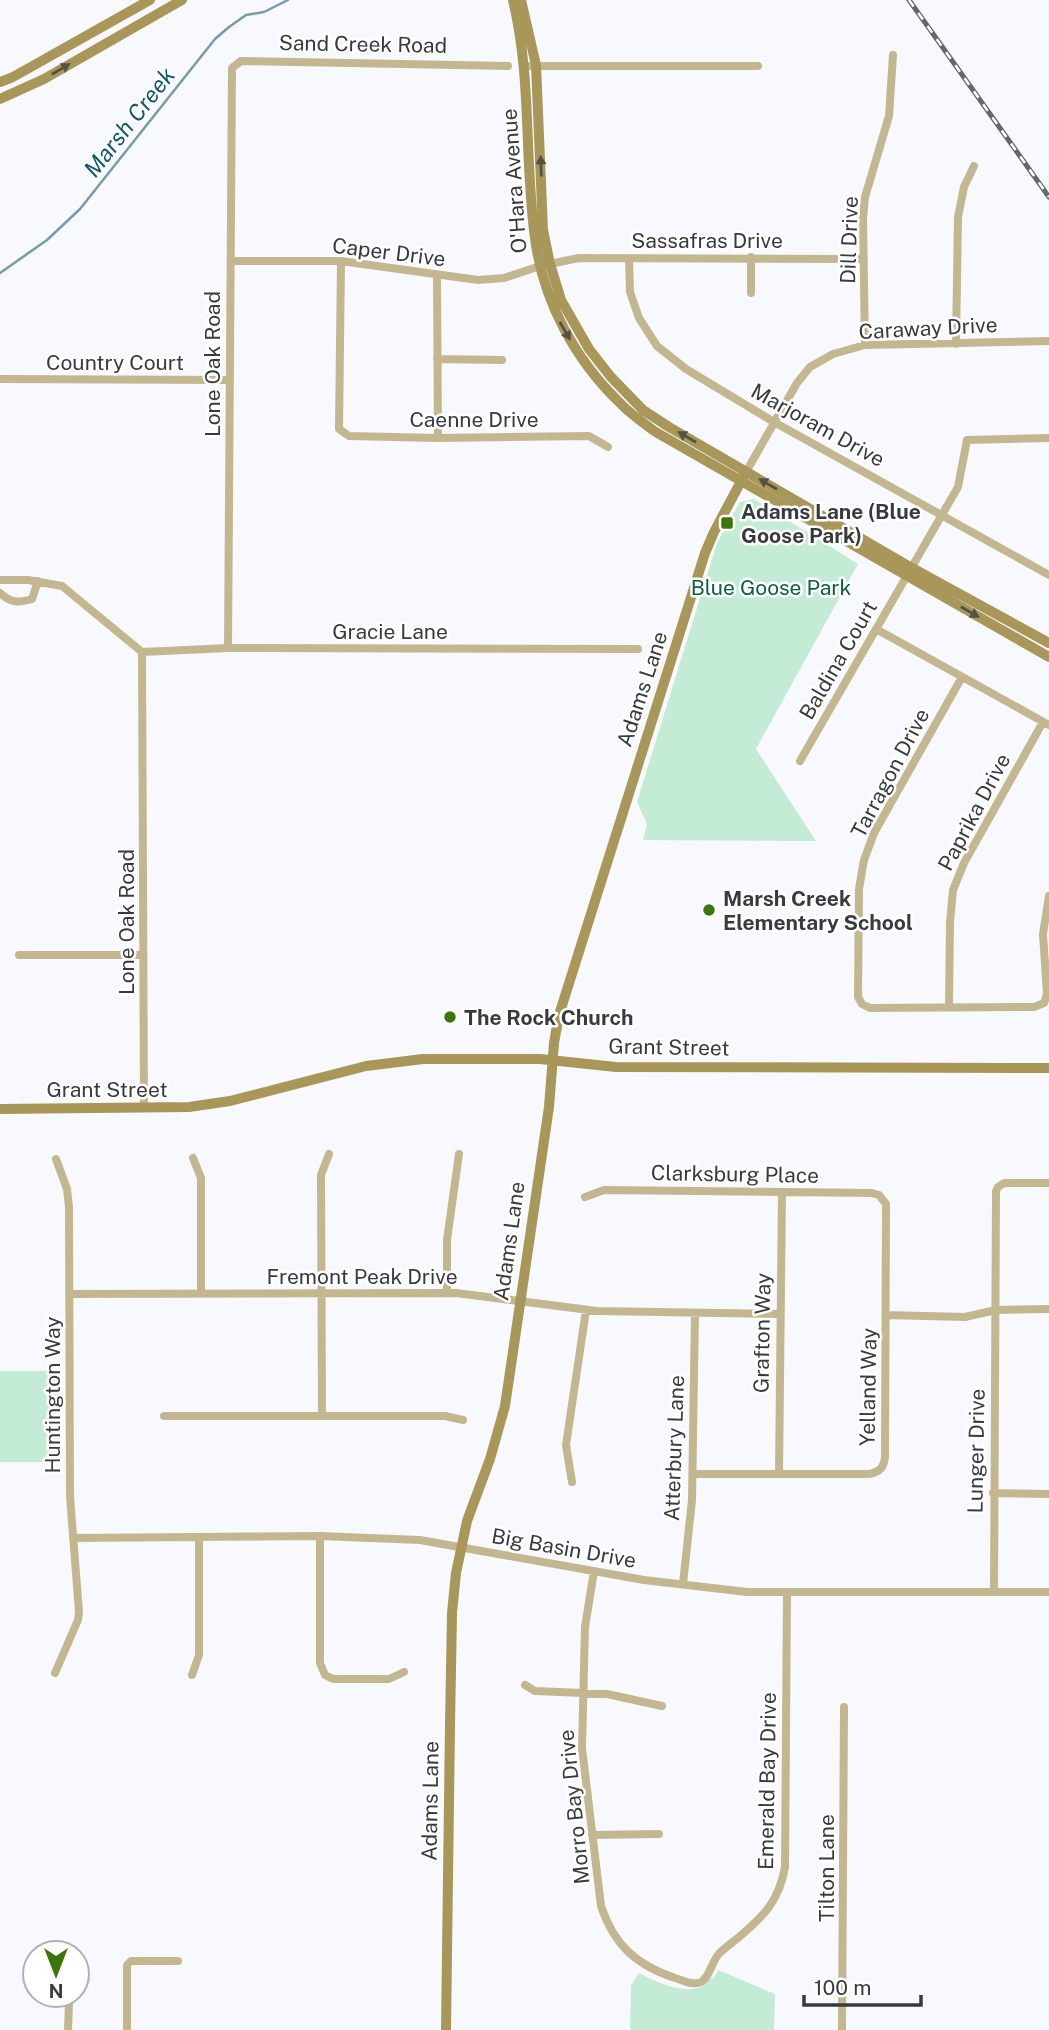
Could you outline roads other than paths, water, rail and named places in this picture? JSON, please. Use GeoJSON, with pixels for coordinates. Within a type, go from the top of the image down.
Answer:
{"type":"FeatureCollection","features":[{"type":"Feature","properties":{"kind":"street"},"geometry":{"type":"LineString","coordinates":[[0,82],[150,0]]}},
{"type":"Feature","properties":{"kind":"street"},"geometry":{"type":"LineString","coordinates":[[0,99],[44,79],[182,0]]}},
{"type":"Feature","properties":{"kind":"street","name":"O'Hara Avenue"},"geometry":{"type":"LineString","coordinates":[[513,0],[530,65]]}},
{"type":"Feature","properties":{"kind":"street","name":"O'Hara Avenue"},"geometry":{"type":"LineString","coordinates":[[521,0],[530,65],[531,194],[535,239],[545,265],[557,317],[596,377],[621,405],[654,431],[743,476],[1049,657]]}},
{"type":"Feature","properties":{"kind":"street","name":"Dill Drive"},"geometry":{"type":"LineString","coordinates":[[864,345],[865,197],[889,116],[893,55]]}},
{"type":"Feature","properties":{"kind":"street","name":"Sand Creek Road"},"geometry":{"type":"LineString","coordinates":[[231,82],[232,68],[241,61],[508,66]]}},
{"type":"Feature","properties":{"kind":"street"},"geometry":{"type":"LineString","coordinates":[[530,65],[758,66]]}},
{"type":"Feature","properties":{"kind":"street","name":"Lone Oak Road"},"geometry":{"type":"LineString","coordinates":[[228,648],[231,82]]}},
{"type":"Feature","properties":{"kind":"street"},"geometry":{"type":"LineString","coordinates":[[956,344],[958,217],[964,187],[974,166]]}},
{"type":"Feature","properties":{"kind":"street"},"geometry":{"type":"LineString","coordinates":[[751,257],[751,293]]}},
{"type":"Feature","properties":{"kind":"street","name":"Sassafras Drive"},"geometry":{"type":"LineString","coordinates":[[545,265],[579,258],[864,258]]}},
{"type":"Feature","properties":{"kind":"street","name":"Marjoram Drive"},"geometry":{"type":"LineString","coordinates":[[629,258],[630,292],[639,318],[657,346],[686,369],[774,422],[1049,575]]}},
{"type":"Feature","properties":{"kind":"street","name":"Caper Drive"},"geometry":{"type":"LineString","coordinates":[[231,261],[341,261],[478,280],[504,278],[545,265]]}},
{"type":"Feature","properties":{"kind":"street","name":"Caenne Drive"},"geometry":{"type":"LineString","coordinates":[[341,261],[339,429],[349,436],[589,436],[608,447]]}},
{"type":"Feature","properties":{"kind":"street"},"geometry":{"type":"LineString","coordinates":[[437,276],[438,438]]}},
{"type":"Feature","properties":{"kind":"street","name":"Caraway Drive"},"geometry":{"type":"LineString","coordinates":[[743,476],[797,383],[810,367],[833,354],[864,345],[1049,341]]}},
{"type":"Feature","properties":{"kind":"street"},"geometry":{"type":"LineString","coordinates":[[437,359],[502,360]]}},
{"type":"Feature","properties":{"kind":"street","name":"Country Court"},"geometry":{"type":"LineString","coordinates":[[0,379],[230,380]]}},
{"type":"Feature","properties":{"kind":"street","name":"Baldina Court"},"geometry":{"type":"LineString","coordinates":[[800,761],[958,487],[967,440],[1049,438]]}},
{"type":"Feature","properties":{"kind":"street","name":"Adams Lane"},"geometry":{"type":"LineString","coordinates":[[446,2030],[452,1613],[456,1573],[472,1502],[490,1459],[505,1406],[554,1060],[554,1043],[563,1001],[705,553],[743,476]]}},
{"type":"Feature","properties":{"kind":"street","name":"O'Hara Avenue"},"geometry":{"type":"LineString","coordinates":[[909,572],[1049,643]]}},
{"type":"Feature","properties":{"kind":"street"},"geometry":{"type":"LineString","coordinates":[[0,580],[38,581],[62,586],[142,652]]}},
{"type":"Feature","properties":{"kind":"street"},"geometry":{"type":"LineString","coordinates":[[0,593],[10,602],[32,599],[38,581]]}},
{"type":"Feature","properties":{"kind":"street"},"geometry":{"type":"LineString","coordinates":[[876,629],[1046,724]]}},
{"type":"Feature","properties":{"kind":"street","name":"Gracie Lane"},"geometry":{"type":"LineString","coordinates":[[142,652],[228,648],[638,649]]}},
{"type":"Feature","properties":{"kind":"street","name":"Lone Oak Road"},"geometry":{"type":"LineString","coordinates":[[142,652],[144,1108]]}},
{"type":"Feature","properties":{"kind":"street","name":"Tarragon Drive"},"geometry":{"type":"LineString","coordinates":[[949,1007],[870,1008],[862,1004],[858,997],[859,889],[864,859],[874,833],[962,677]]}},
{"type":"Feature","properties":{"kind":"street","name":"Paprika Drive"},"geometry":{"type":"LineString","coordinates":[[949,1007],[953,890],[964,863],[1046,724]]}},
{"type":"Feature","properties":{"kind":"street"},"geometry":{"type":"LineString","coordinates":[[949,1007],[1034,1007],[1044,1003],[1047,994],[1043,934],[1049,895]]}},
{"type":"Feature","properties":{"kind":"street"},"geometry":{"type":"LineString","coordinates":[[19,955],[143,956]]}},
{"type":"Feature","properties":{"kind":"street","name":"Grant Street"},"geometry":{"type":"LineString","coordinates":[[0,1109],[189,1107],[230,1101],[366,1066],[423,1059],[554,1060],[616,1067],[1049,1068]]}},
{"type":"Feature","properties":{"kind":"street"},"geometry":{"type":"LineString","coordinates":[[321,1416],[321,1175],[329,1154]]}},
{"type":"Feature","properties":{"kind":"street"},"geometry":{"type":"LineString","coordinates":[[447,1293],[447,1240],[459,1154]]}},
{"type":"Feature","properties":{"kind":"street"},"geometry":{"type":"LineString","coordinates":[[193,1158],[201,1178],[201,1293]]}},
{"type":"Feature","properties":{"kind":"street","name":"Huntington Way"},"geometry":{"type":"LineString","coordinates":[[55,1673],[78,1620],[79,1602],[70,1496],[69,1207],[67,1189],[56,1159]]}},
{"type":"Feature","properties":{"kind":"street","name":"Lunger Drive"},"geometry":{"type":"LineString","coordinates":[[993,1592],[996,1191],[1004,1183],[1049,1183]]}},
{"type":"Feature","properties":{"kind":"street","name":"Clarksburg Place"},"geometry":{"type":"LineString","coordinates":[[585,1197],[604,1190],[872,1192],[883,1199]]}},
{"type":"Feature","properties":{"kind":"street","name":"Grafton Way"},"geometry":{"type":"LineString","coordinates":[[779,1474],[782,1192]]}},
{"type":"Feature","properties":{"kind":"street","name":"Yelland Way"},"geometry":{"type":"LineString","coordinates":[[693,1474],[870,1475],[881,1469],[885,1457],[887,1209],[883,1199]]}},
{"type":"Feature","properties":{"kind":"street","name":"Fremont Peak Drive"},"geometry":{"type":"LineString","coordinates":[[69,1294],[447,1293],[586,1310],[780,1314]]}},
{"type":"Feature","properties":{"kind":"street"},"geometry":{"type":"LineString","coordinates":[[886,1315],[965,1317],[996,1310],[1049,1309]]}},
{"type":"Feature","properties":{"kind":"street"},"geometry":{"type":"LineString","coordinates":[[572,1482],[566,1445],[586,1310]]}},
{"type":"Feature","properties":{"kind":"street","name":"Atterbury Lane"},"geometry":{"type":"LineString","coordinates":[[683,1584],[693,1474],[695,1313]]}},
{"type":"Feature","properties":{"kind":"street"},"geometry":{"type":"LineString","coordinates":[[164,1416],[445,1416],[463,1420]]}},
{"type":"Feature","properties":{"kind":"street"},"geometry":{"type":"LineString","coordinates":[[993,1493],[1049,1494]]}},
{"type":"Feature","properties":{"kind":"street"},"geometry":{"type":"LineString","coordinates":[[320,1536],[320,1663],[325,1675],[333,1679],[389,1679],[404,1672]]}},
{"type":"Feature","properties":{"kind":"street"},"geometry":{"type":"LineString","coordinates":[[192,1675],[199,1654],[199,1537]]}},
{"type":"Feature","properties":{"kind":"street","name":"Big Basin Drive"},"geometry":{"type":"LineString","coordinates":[[73,1538],[394,1538],[420,1540],[594,1571],[747,1592],[1049,1592]]}},
{"type":"Feature","properties":{"kind":"street","name":"Morro Bay Drive"},"geometry":{"type":"LineString","coordinates":[[594,1571],[586,1611],[582,1748],[601,1906],[608,1925],[642,1964],[660,1973],[693,1983],[701,1982]]}},
{"type":"Feature","properties":{"kind":"street","name":"Emerald Bay Drive"},"geometry":{"type":"LineString","coordinates":[[701,1982],[719,1954],[759,1920],[771,1906],[783,1879],[787,1592]]}},
{"type":"Feature","properties":{"kind":"street"},"geometry":{"type":"LineString","coordinates":[[525,1685],[535,1691],[607,1694],[663,1706]]}},
{"type":"Feature","properties":{"kind":"street","name":"Tilton Lane"},"geometry":{"type":"LineString","coordinates":[[842,2030],[844,1707]]}},
{"type":"Feature","properties":{"kind":"street"},"geometry":{"type":"LineString","coordinates":[[592,1835],[659,1834]]}},
{"type":"Feature","properties":{"kind":"street"},"geometry":{"type":"LineString","coordinates":[[127,2030],[127,1965],[131,1961],[178,1961]]}},
{"type":"Feature","properties":{"kind":"street"},"geometry":{"type":"LineString","coordinates":[[68,2030],[69,2009]]}},
{"type":"Feature","properties":{"kind":"waterway","name":"Marsh Creek"},"geometry":{"type":"LineString","coordinates":[[0,273],[47,240],[80,209],[215,39],[246,15],[264,12],[288,0]]}},
{"type":"Feature","properties":{"kind":"railway"},"geometry":{"type":"LineString","coordinates":[[909,0],[1049,197]]}},
{"type":"Feature","properties":{"kind":"place","name":"Adams Lane (Blue Goose Park)"},"geometry":{"type":"Point","coordinates":[727,523]}},
{"type":"Feature","properties":{"kind":"place","name":"Marsh Creek Elementary School"},"geometry":{"type":"Point","coordinates":[709,910]}},
{"type":"Feature","properties":{"kind":"place","name":"The Rock Church"},"geometry":{"type":"Point","coordinates":[450,1017]}},
{"type":"Feature","properties":{"kind":"park label","name":"Blue Goose Park"},"geometry":{"type":"Point","coordinates":[771,587]}}]}
